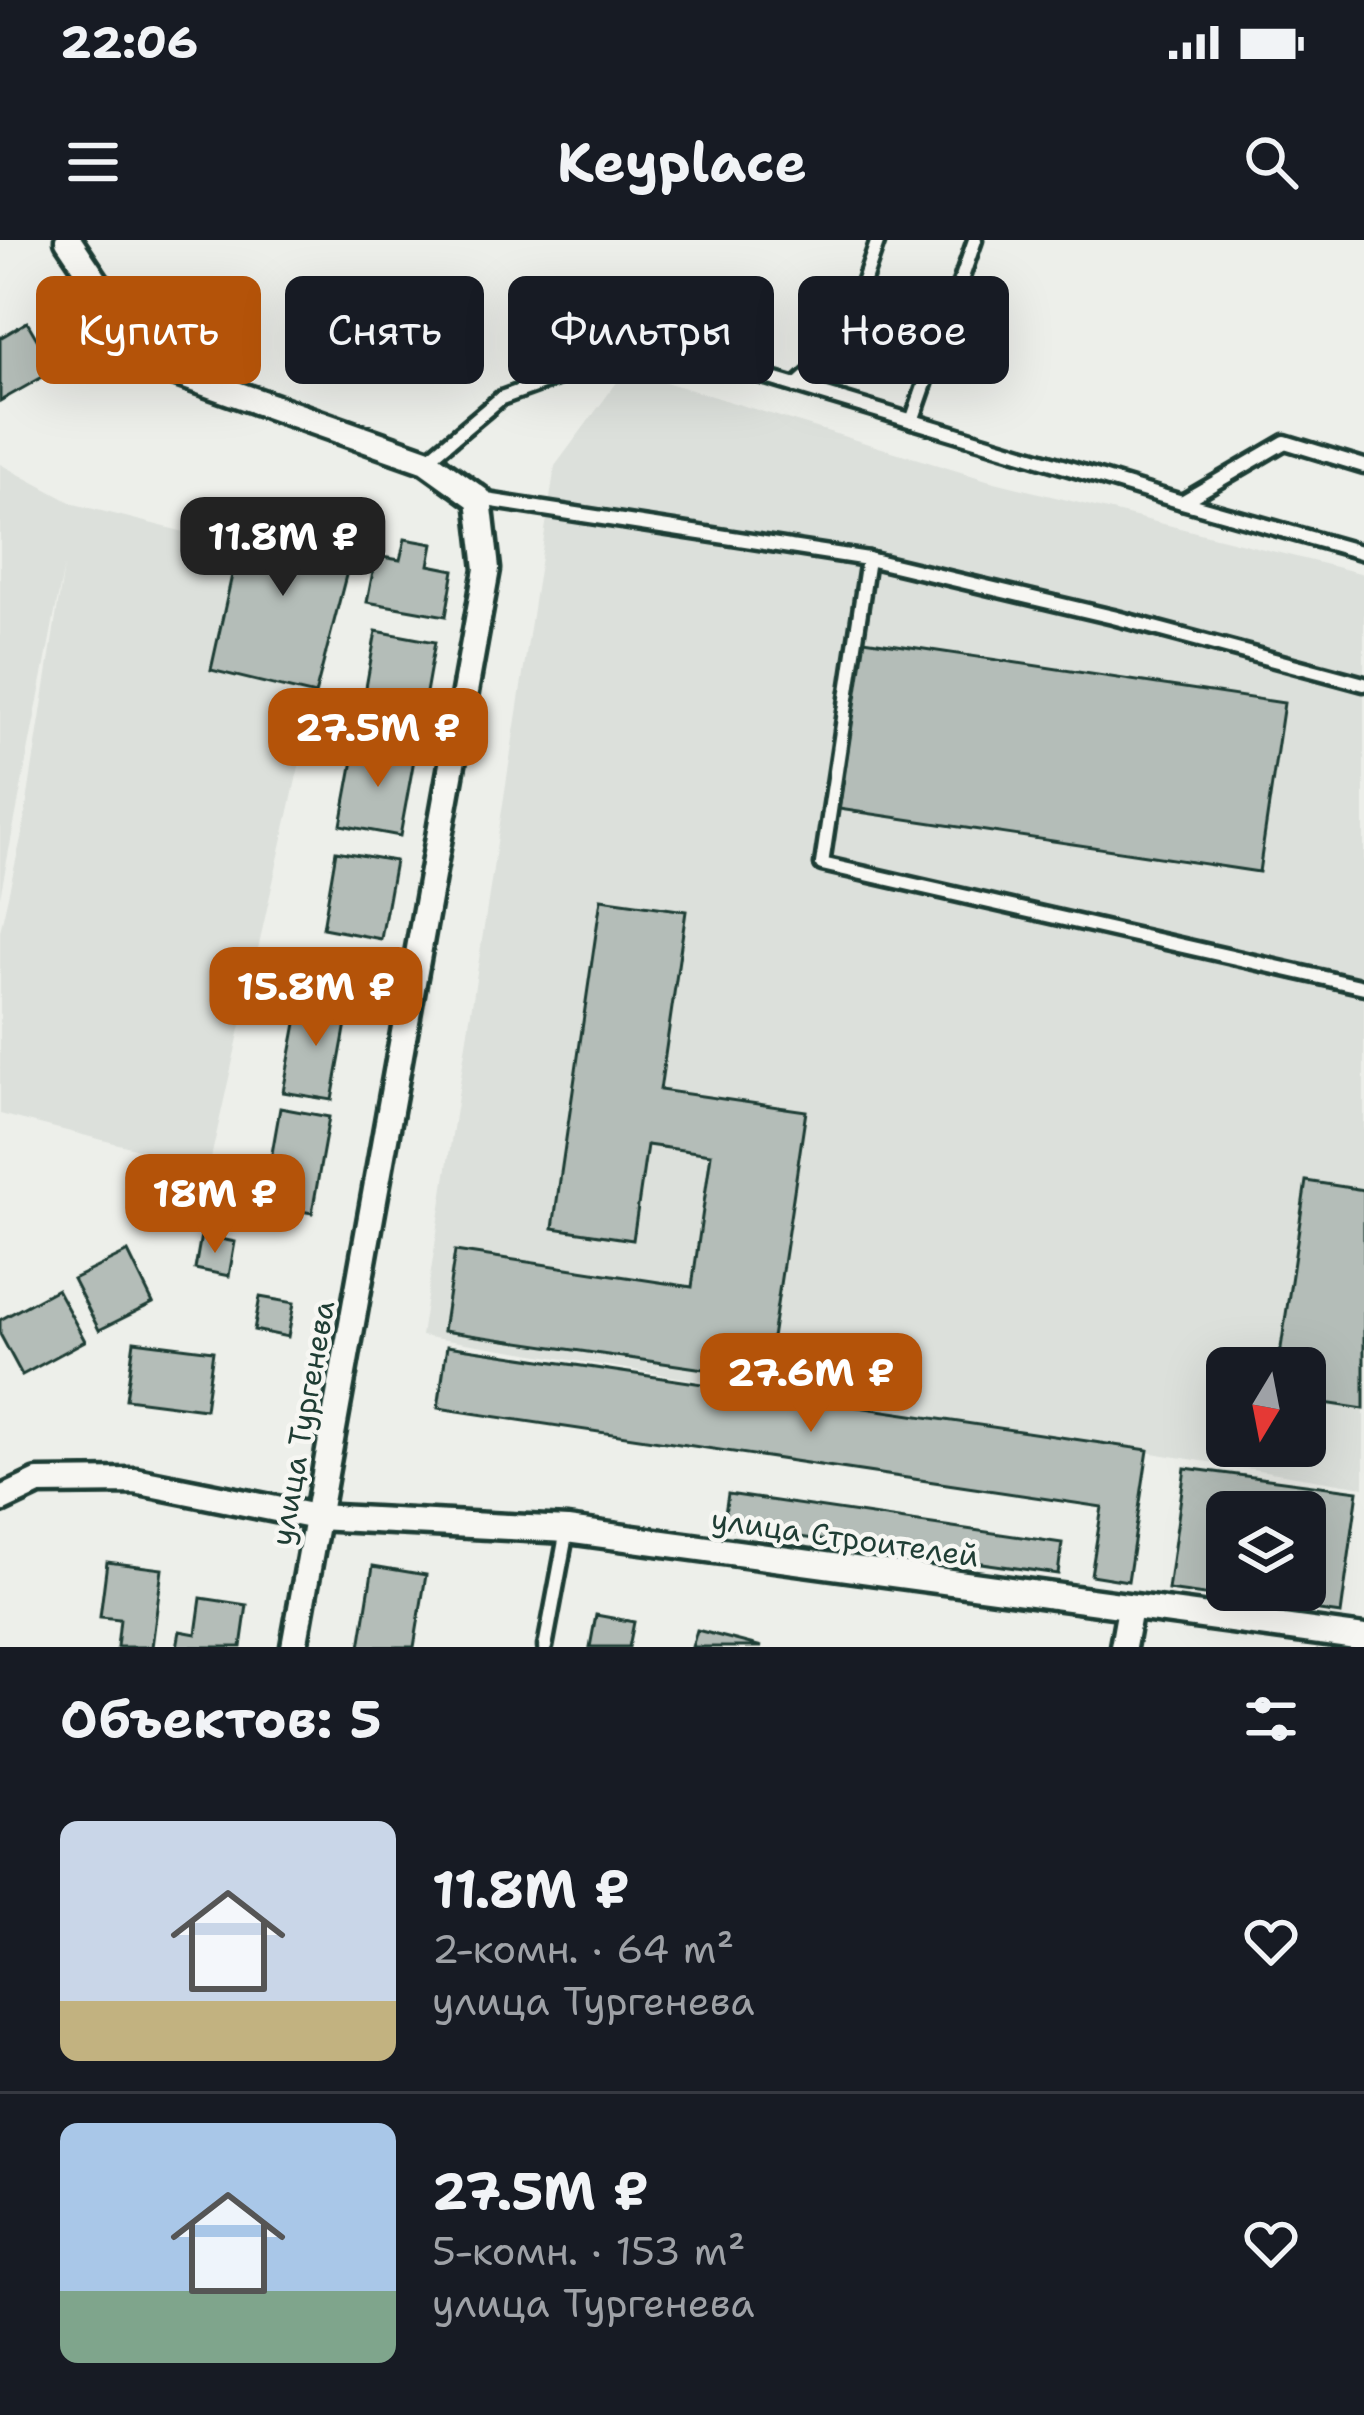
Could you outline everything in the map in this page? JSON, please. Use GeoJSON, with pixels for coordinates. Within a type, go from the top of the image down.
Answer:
{"type":"FeatureCollection","features":[{"type":"Feature","properties":{"kind":"street"},"geometry":{"type":"LineString","coordinates":[[68,240],[116,312],[168,370],[426,461],[479,499]]}},
{"type":"Feature","properties":{"kind":"street","name":"улица Тургенева"},"geometry":{"type":"LineString","coordinates":[[294,1647],[488,569],[479,499]]}},
{"type":"Feature","properties":{"kind":"street","name":"улица Строителей"},"geometry":{"type":"LineString","coordinates":[[0,1500],[38,1482],[136,1481],[316,1517],[567,1530],[1364,1638]]}},
{"type":"Feature","properties":{"kind":"street"},"geometry":{"type":"LineString","coordinates":[[1123,1647],[1130,1608]]}},
{"type":"Feature","properties":{"kind":"lane"},"geometry":{"type":"LineString","coordinates":[[796,386],[842,344],[878,240]]}},
{"type":"Feature","properties":{"kind":"lane"},"geometry":{"type":"LineString","coordinates":[[913,421],[975,240]]}},
{"type":"Feature","properties":{"kind":"lane"},"geometry":{"type":"LineString","coordinates":[[426,461],[502,398],[653,343],[1364,553]]}},
{"type":"Feature","properties":{"kind":"lane"},"geometry":{"type":"LineString","coordinates":[[1182,502],[1285,442],[1364,466]]}},
{"type":"Feature","properties":{"kind":"lane"},"geometry":{"type":"LineString","coordinates":[[479,499],[868,559],[1113,616],[1364,685]]}},
{"type":"Feature","properties":{"kind":"lane"},"geometry":{"type":"LineString","coordinates":[[868,559],[822,864],[1364,987]]}},
{"type":"Feature","properties":{"kind":"lane"},"geometry":{"type":"LineString","coordinates":[[545,1647],[567,1530]]}},
{"type":"Feature","properties":{"kind":"shaded area"},"geometry":{"type":"Polygon","coordinates":[[[616,384],[672,384],[987,480],[1364,574],[1364,1487],[1239,1467],[1326,1467],[1326,1347],[1206,1347],[1206,1462],[421,1336],[555,466],[616,384]]]}},
{"type":"Feature","properties":{"kind":"shaded area"},"geometry":{"type":"Polygon","coordinates":[[[0,464],[74,504],[240,546],[211,670],[315,695],[209,1167],[0,1114],[0,931],[22,834],[64,566],[0,897],[0,464]]]}},
{"type":"Feature","properties":{"kind":"building"},"geometry":{"type":"Polygon","coordinates":[[[27,322],[36,337],[36,381],[0,401],[0,338],[27,322]]]}},
{"type":"Feature","properties":{"kind":"building"},"geometry":{"type":"Polygon","coordinates":[[[248,503],[357,533],[315,695],[211,670],[248,503]]]}},
{"type":"Feature","properties":{"kind":"building"},"geometry":{"type":"Polygon","coordinates":[[[405,539],[433,544],[429,565],[454,570],[446,616],[367,602],[376,556],[400,560],[405,539]]]}},
{"type":"Feature","properties":{"kind":"building"},"geometry":{"type":"Polygon","coordinates":[[[376,631],[435,642],[421,721],[362,710],[376,631]]]}},
{"type":"Feature","properties":{"kind":"building"},"geometry":{"type":"Polygon","coordinates":[[[864,640],[1284,703],[1259,872],[839,809],[864,640]]]}},
{"type":"Feature","properties":{"kind":"building"},"geometry":{"type":"Polygon","coordinates":[[[356,744],[415,754],[400,836],[341,825],[356,744]]]}},
{"type":"Feature","properties":{"kind":"building"},"geometry":{"type":"Polygon","coordinates":[[[336,851],[395,861],[381,939],[323,928],[336,851]]]}},
{"type":"Feature","properties":{"kind":"building"},"geometry":{"type":"Polygon","coordinates":[[[601,899],[686,911],[660,1090],[806,1111],[766,1378],[443,1331],[455,1251],[692,1287],[711,1154],[647,1145],[633,1240],[553,1228],[601,899]]]}},
{"type":"Feature","properties":{"kind":"building"},"geometry":{"type":"Polygon","coordinates":[[[301,997],[349,1007],[332,1100],[283,1092],[301,997]]]}},
{"type":"Feature","properties":{"kind":"building"},"geometry":{"type":"Polygon","coordinates":[[[280,1108],[329,1117],[312,1213],[263,1204],[280,1108]]]}},
{"type":"Feature","properties":{"kind":"building"},"geometry":{"type":"Polygon","coordinates":[[[1306,1181],[1364,1190],[1364,1409],[1326,1403],[1326,1347],[1281,1347],[1306,1181]]]}},
{"type":"Feature","properties":{"kind":"building"},"geometry":{"type":"Polygon","coordinates":[[[201,1235],[235,1242],[229,1276],[195,1269],[201,1235]]]}},
{"type":"Feature","properties":{"kind":"building"},"geometry":{"type":"Polygon","coordinates":[[[128,1252],[153,1303],[99,1330],[73,1279],[128,1252]]]}},
{"type":"Feature","properties":{"kind":"building"},"geometry":{"type":"Polygon","coordinates":[[[57,1289],[85,1341],[22,1375],[0,1334],[0,1320],[57,1289]]]}},
{"type":"Feature","properties":{"kind":"building"},"geometry":{"type":"Polygon","coordinates":[[[260,1297],[294,1303],[288,1337],[254,1330],[260,1297]]]}},
{"type":"Feature","properties":{"kind":"building"},"geometry":{"type":"Polygon","coordinates":[[[134,1341],[213,1351],[205,1409],[126,1399],[134,1341]]]}},
{"type":"Feature","properties":{"kind":"building"},"geometry":{"type":"Polygon","coordinates":[[[447,1346],[1148,1450],[1128,1581],[1091,1575],[1102,1507],[438,1408],[447,1346]]]}},
{"type":"Feature","properties":{"kind":"building"},"geometry":{"type":"Polygon","coordinates":[[[1185,1468],[1358,1491],[1341,1614],[1319,1611],[1326,1611],[1326,1491],[1206,1491],[1206,1595],[1168,1590],[1185,1468]]]}},
{"type":"Feature","properties":{"kind":"building"},"geometry":{"type":"Polygon","coordinates":[[[728,1494],[1062,1543],[1058,1574],[723,1526],[728,1494]]]}},
{"type":"Feature","properties":{"kind":"building"},"geometry":{"type":"Polygon","coordinates":[[[107,1562],[162,1569],[152,1647],[117,1647],[120,1619],[100,1617],[107,1562]]]}},
{"type":"Feature","properties":{"kind":"building"},"geometry":{"type":"Polygon","coordinates":[[[373,1566],[426,1575],[414,1647],[360,1647],[373,1566]]]}},
{"type":"Feature","properties":{"kind":"building"},"geometry":{"type":"Polygon","coordinates":[[[201,1598],[247,1605],[241,1647],[177,1647],[180,1631],[196,1634],[201,1598]]]}},
{"type":"Feature","properties":{"kind":"building"},"geometry":{"type":"Polygon","coordinates":[[[596,1615],[634,1622],[629,1647],[590,1647],[596,1615]]]}},
{"type":"Feature","properties":{"kind":"building"},"geometry":{"type":"Polygon","coordinates":[[[697,1630],[762,1647],[692,1647],[697,1630]]]}}]}
